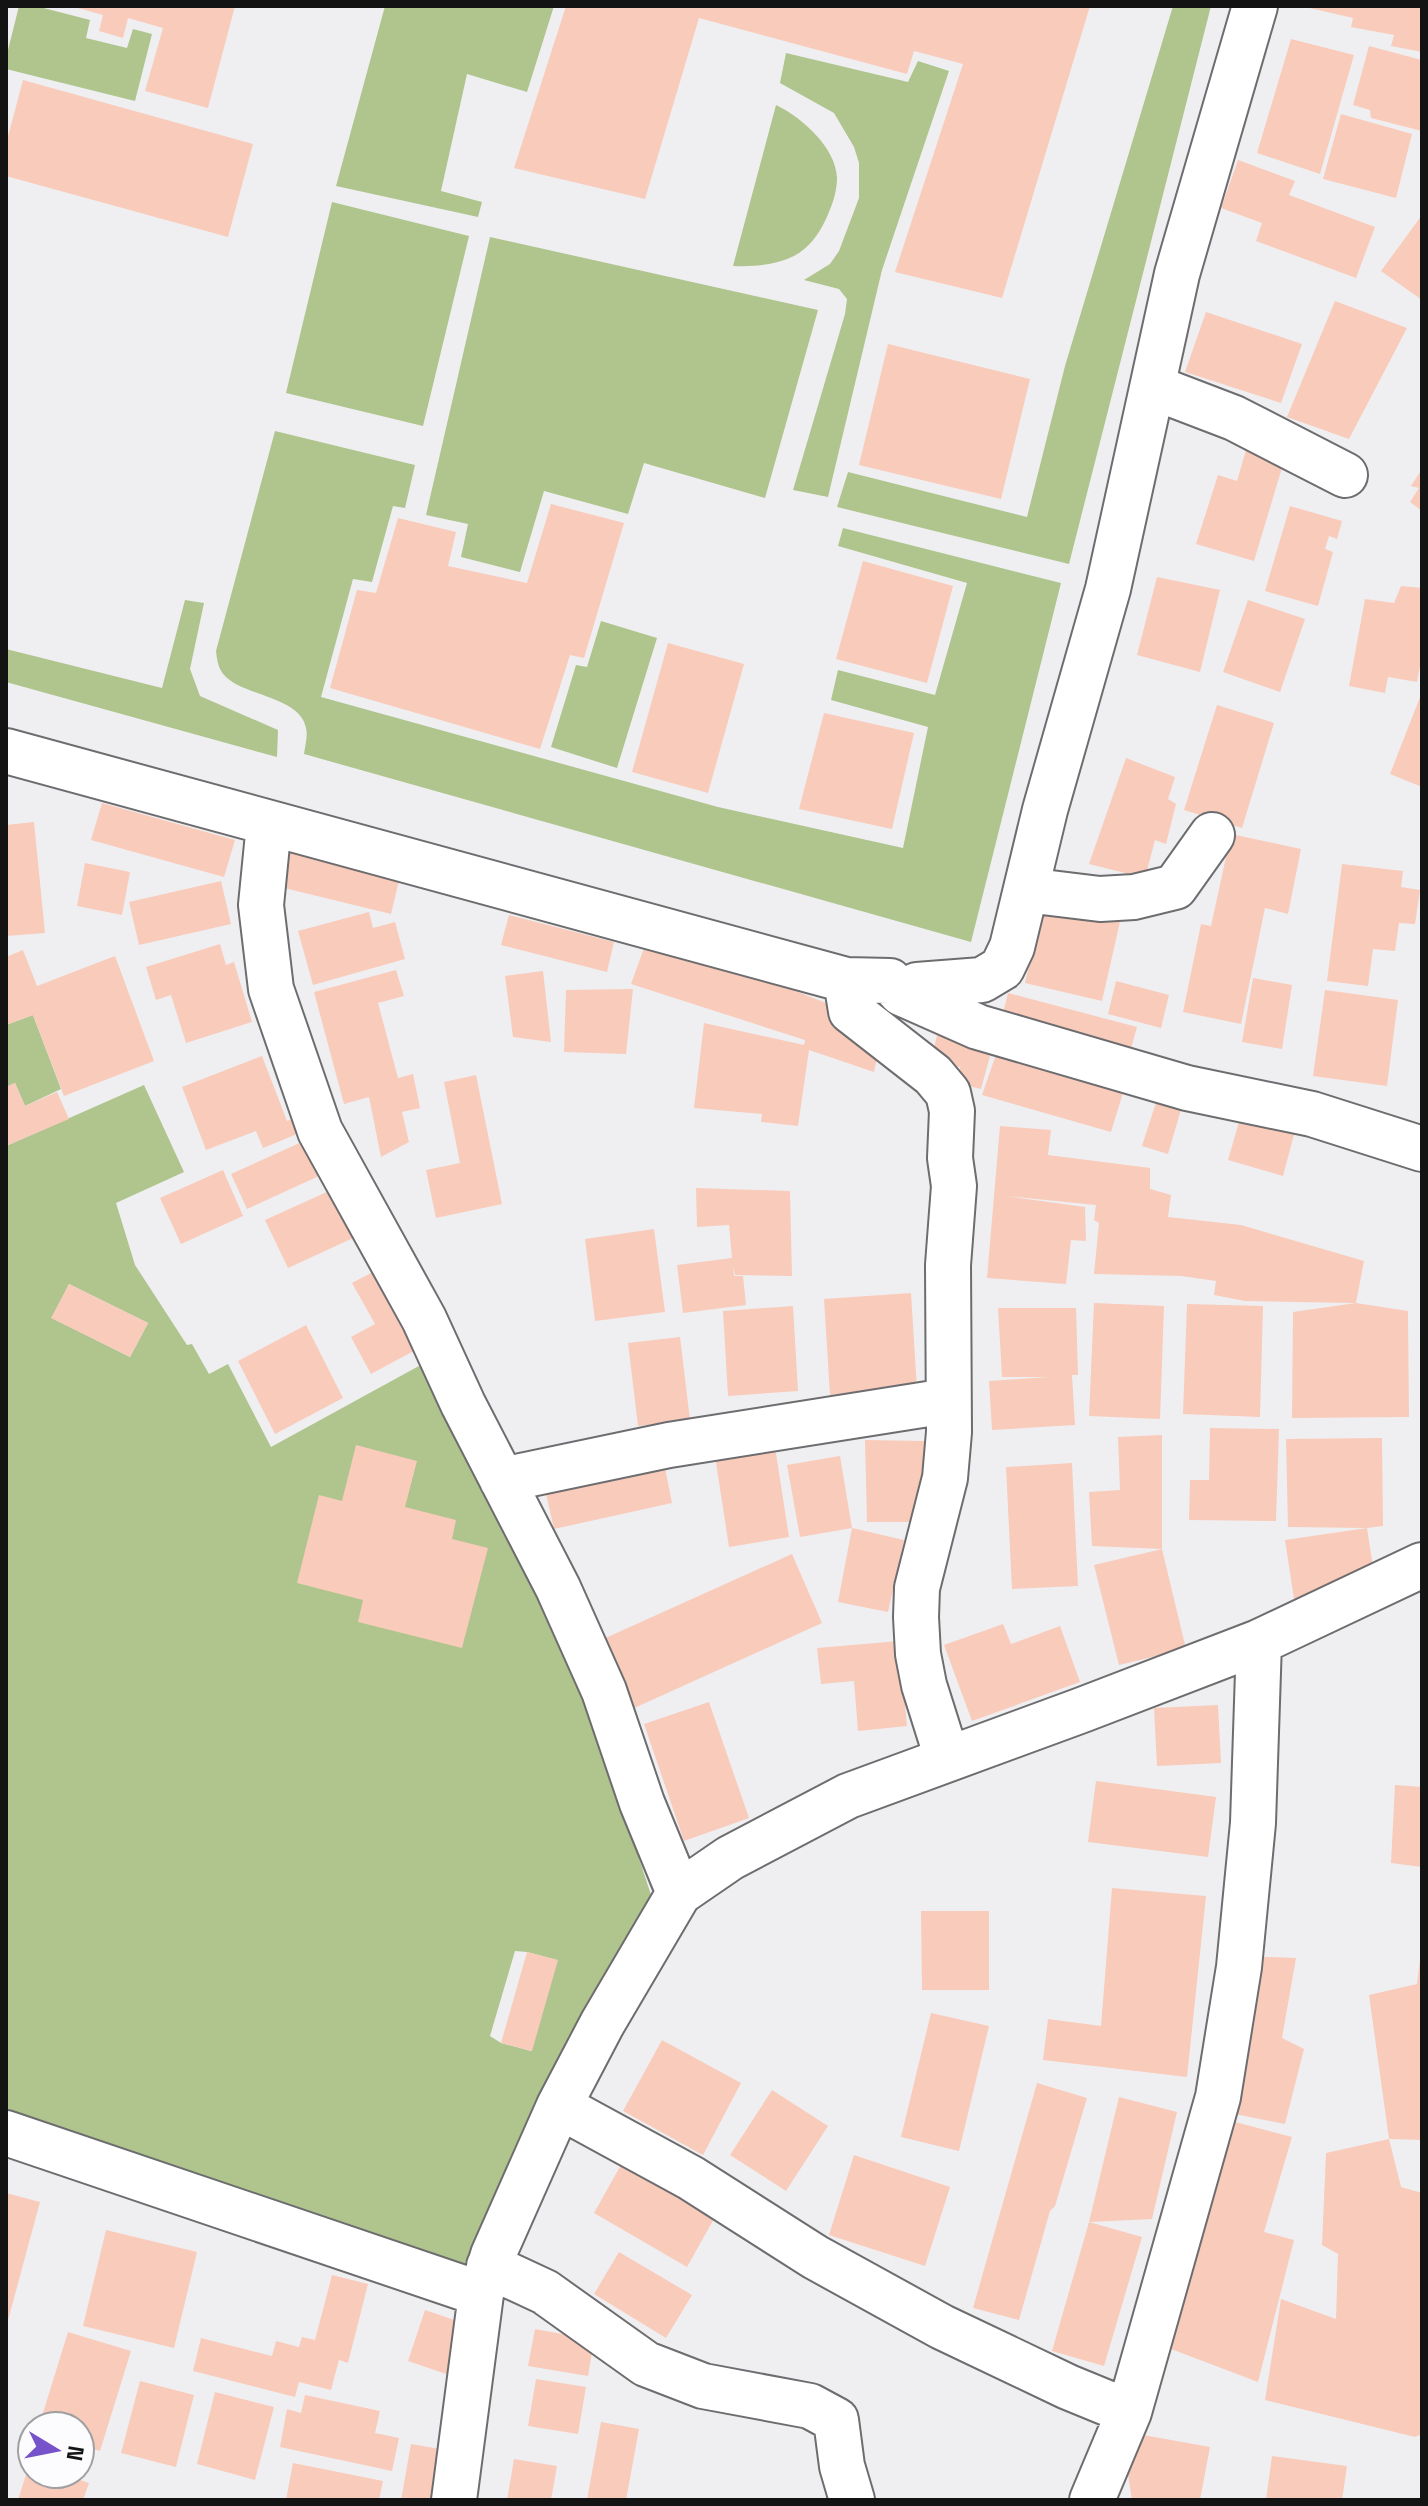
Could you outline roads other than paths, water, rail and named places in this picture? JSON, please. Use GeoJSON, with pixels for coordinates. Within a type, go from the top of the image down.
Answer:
{"type":"FeatureCollection","features":[{"type":"Feature","properties":{"kind":"street"},"geometry":{"type":"LineString","coordinates":[[901,993],[917,985],[982,980],[1002,968],[1012,947],[1045,810],[1108,589],[1177,274],[1255,6]]}},
{"type":"Feature","properties":{"kind":"street"},"geometry":{"type":"LineString","coordinates":[[1153,387],[1234,418],[1345,475]]}},
{"type":"Feature","properties":{"kind":"street"},"geometry":{"type":"LineString","coordinates":[[6,751],[846,980],[890,981],[901,993],[968,1023],[1187,1088],[1312,1114],[1422,1149]]}},
{"type":"Feature","properties":{"kind":"street"},"geometry":{"type":"LineString","coordinates":[[269,824],[261,905],[271,989],[320,1131],[424,1319],[558,1588],[604,1691],[642,1803],[679,1893]]}},
{"type":"Feature","properties":{"kind":"street"},"geometry":{"type":"LineString","coordinates":[[1026,890],[1100,899],[1134,897],[1175,887],[1212,835]]}},
{"type":"Feature","properties":{"kind":"street"},"geometry":{"type":"LineString","coordinates":[[846,980],[851,1011],[933,1075],[948,1093],[952,1111],[950,1158],[954,1186],[948,1265],[949,1432],[945,1478],[917,1588],[916,1617],[924,1685],[947,1758]]}},
{"type":"Feature","properties":{"kind":"street"},"geometry":{"type":"LineString","coordinates":[[502,1480],[669,1445],[947,1401]]}},
{"type":"Feature","properties":{"kind":"street"},"geometry":{"type":"LineString","coordinates":[[454,2500],[485,2280],[559,2106],[602,2024],[679,1893],[730,1858],[848,1796],[1259,1642],[1422,1565]]}},
{"type":"Feature","properties":{"kind":"street"},"geometry":{"type":"LineString","coordinates":[[1092,2500],[1129,2412],[1218,2097],[1239,1967],[1253,1823],[1259,1642]]}},
{"type":"Feature","properties":{"kind":"street"},"geometry":{"type":"LineString","coordinates":[[559,2106],[691,2178],[815,2257],[942,2327],[1068,2387],[1129,2412]]}},
{"type":"Feature","properties":{"kind":"street"},"geometry":{"type":"LineString","coordinates":[[6,2133],[485,2280],[545,2292],[646,2364],[703,2386],[810,2406],[836,2420],[842,2466],[852,2500]]}}]}
